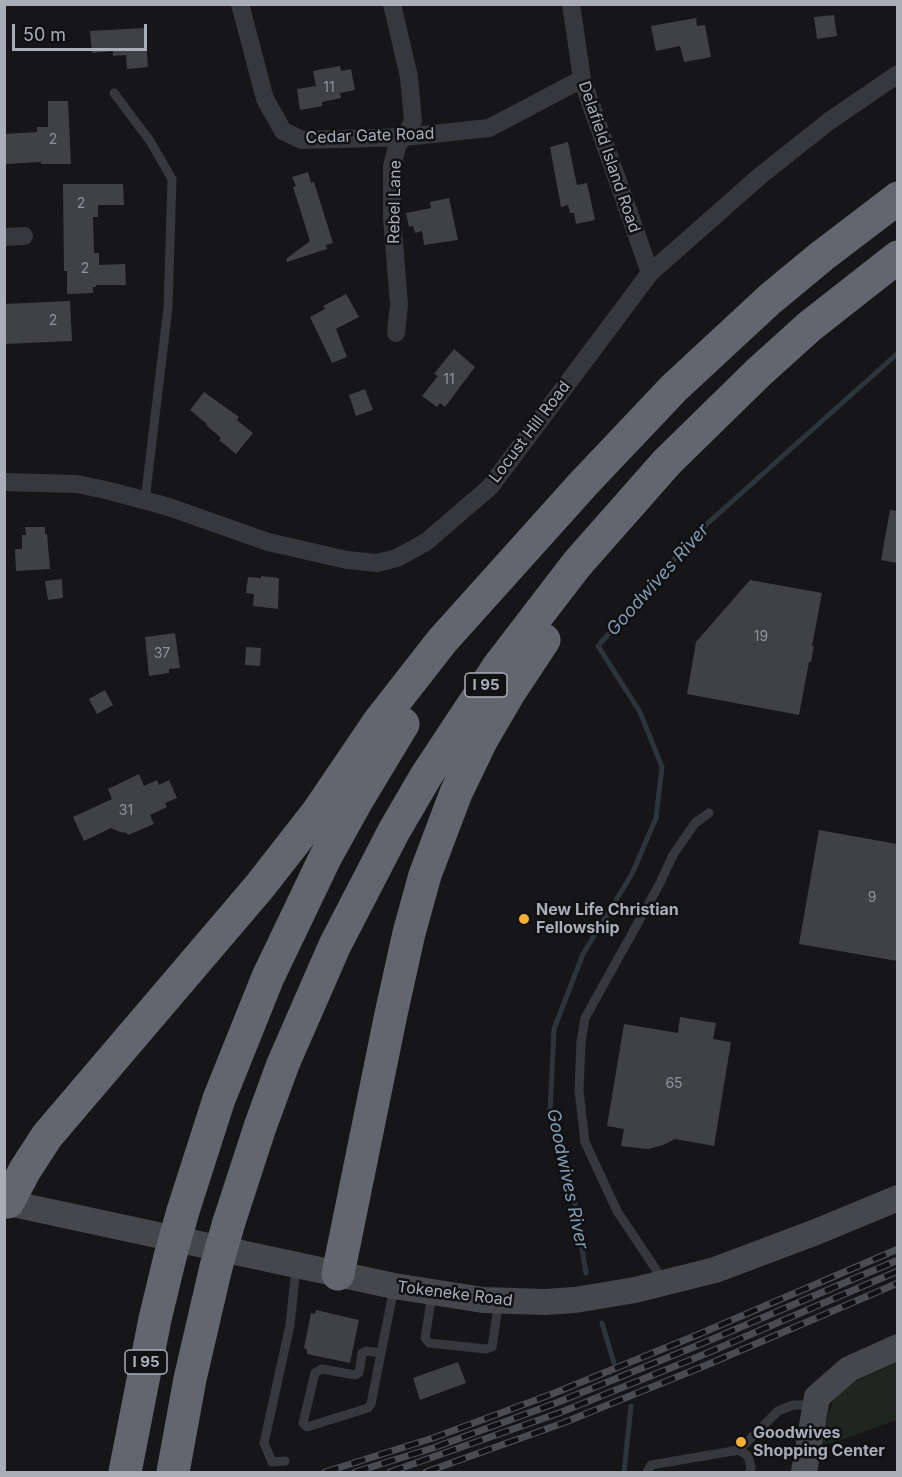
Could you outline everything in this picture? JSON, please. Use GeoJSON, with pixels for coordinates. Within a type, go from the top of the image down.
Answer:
{"type":"FeatureCollection","features":[{"type":"Feature","properties":{"kind":"highway","name":"I 95"},"geometry":{"type":"LineString","coordinates":[[125,1470],[152,1330],[170,1257],[209,1130],[243,1038],[296,918],[346,820],[390,745],[462,636],[501,584],[584,483],[659,403],[722,342],[822,256],[897,198]]}},
{"type":"Feature","properties":{"kind":"highway","name":"I 95"},"geometry":{"type":"LineString","coordinates":[[174,1464],[190,1379],[216,1267],[260,1127],[335,945],[394,831],[462,720],[531,623],[577,564],[711,417],[810,326],[897,257]]}},
{"type":"Feature","properties":{"kind":"highway"},"geometry":{"type":"LineString","coordinates":[[338,1274],[409,933],[425,875],[445,820],[481,741],[509,693],[668,462]]}},
{"type":"Feature","properties":{"kind":"highway"},"geometry":{"type":"LineString","coordinates":[[6,1202],[47,1136],[261,886],[410,680],[442,641],[584,483]]}},
{"type":"Feature","properties":{"kind":"main road","name":"Tokeneke Road"},"geometry":{"type":"LineString","coordinates":[[6,1202],[394,1286],[499,1301],[545,1302],[575,1300],[665,1283],[715,1270],[769,1251],[897,1198]]}},
{"type":"Feature","properties":{"kind":"main road"},"geometry":{"type":"LineString","coordinates":[[804,1473],[816,1401],[849,1369],[897,1347]]}},
{"type":"Feature","properties":{"kind":"street","name":"Cedar Gate Road"},"geometry":{"type":"LineString","coordinates":[[240,4],[265,99],[283,131],[302,140],[405,137],[489,129],[582,79]]}},
{"type":"Feature","properties":{"kind":"street","name":"Rebel Lane"},"geometry":{"type":"LineString","coordinates":[[392,4],[409,77],[413,121],[405,137],[398,143],[392,166],[392,218],[399,304],[396,333]]}},
{"type":"Feature","properties":{"kind":"street","name":"Delafield Island Road"},"geometry":{"type":"LineString","coordinates":[[571,4],[582,79],[650,273]]}},
{"type":"Feature","properties":{"kind":"street","name":"Locust Hill Road"},"geometry":{"type":"LineString","coordinates":[[4,482],[77,484],[145,500],[268,542],[316,554],[377,563],[398,558],[426,542],[490,487],[650,273],[760,176],[828,122],[897,74]]}},
{"type":"Feature","properties":{"kind":"street"},"geometry":{"type":"LineString","coordinates":[[4,237],[24,236]]}},
{"type":"Feature","properties":{"kind":"lane"},"geometry":{"type":"LineString","coordinates":[[114,93],[150,141],[172,179],[168,308],[145,500]]}},
{"type":"Feature","properties":{"kind":"lane"},"geometry":{"type":"LineString","coordinates":[[665,1283],[617,1211],[585,1142],[579,1091],[580,1042],[585,1018],[659,885],[673,855],[695,823],[709,813]]}},
{"type":"Feature","properties":{"kind":"lane"},"geometry":{"type":"LineString","coordinates":[[285,1461],[272,1462],[264,1443],[290,1325],[297,1266]]}},
{"type":"Feature","properties":{"kind":"lane"},"geometry":{"type":"LineString","coordinates":[[381,1353],[366,1351],[362,1353],[358,1373],[355,1375],[322,1369],[315,1373],[303,1423],[307,1427],[368,1408],[381,1353],[394,1286]]}},
{"type":"Feature","properties":{"kind":"lane"},"geometry":{"type":"LineString","coordinates":[[433,1293],[425,1338],[429,1343],[486,1349],[492,1347],[499,1301]]}},
{"type":"Feature","properties":{"kind":"lane"},"geometry":{"type":"LineString","coordinates":[[647,1473],[651,1465],[739,1450],[778,1411],[793,1405],[816,1401]]}},
{"type":"Feature","properties":{"kind":"lane"},"geometry":{"type":"LineString","coordinates":[[739,1450],[748,1456],[750,1473]]}},
{"type":"Feature","properties":{"kind":"shaded area"},"geometry":{"type":"Polygon","coordinates":[[[897,1362],[897,1420],[821,1445],[824,1427],[835,1396],[856,1381],[897,1362]]]}},
{"type":"Feature","properties":{"kind":"building"},"geometry":{"type":"Polygon","coordinates":[[[834,15],[837,36],[817,39],[814,17],[834,15]]]}},
{"type":"Feature","properties":{"kind":"building"},"geometry":{"type":"Polygon","coordinates":[[[696,18],[697,26],[705,25],[711,57],[684,62],[680,46],[656,51],[651,26],[696,18]]]}},
{"type":"Feature","properties":{"kind":"building"},"geometry":{"type":"Polygon","coordinates":[[[145,28],[148,67],[127,69],[126,55],[113,56],[113,51],[92,53],[90,31],[145,28]]]}},
{"type":"Feature","properties":{"kind":"building"},"geometry":{"type":"Polygon","coordinates":[[[340,66],[341,71],[351,69],[355,90],[340,93],[341,98],[322,102],[322,106],[300,110],[297,89],[316,86],[313,71],[340,66]]]}},
{"type":"Feature","properties":{"kind":"building"},"geometry":{"type":"Polygon","coordinates":[[[48,101],[68,101],[71,164],[41,164],[41,162],[4,164],[4,134],[37,132],[37,127],[48,127],[48,101]]]}},
{"type":"Feature","properties":{"kind":"building"},"geometry":{"type":"Polygon","coordinates":[[[568,142],[577,185],[587,183],[595,220],[576,224],[574,213],[570,213],[568,205],[561,207],[550,147],[568,142]]]}},
{"type":"Feature","properties":{"kind":"building"},"geometry":{"type":"Polygon","coordinates":[[[308,172],[311,183],[314,182],[333,243],[326,245],[327,249],[287,262],[286,259],[310,241],[292,177],[308,172]]]}},
{"type":"Feature","properties":{"kind":"building"},"geometry":{"type":"Polygon","coordinates":[[[63,184],[123,184],[124,205],[98,205],[98,217],[93,217],[94,253],[99,253],[99,265],[125,264],[126,285],[96,285],[93,287],[93,293],[67,294],[67,271],[64,271],[63,184]]]}},
{"type":"Feature","properties":{"kind":"building"},"geometry":{"type":"Polygon","coordinates":[[[449,198],[458,240],[424,245],[422,231],[415,233],[413,226],[409,227],[406,213],[431,208],[430,202],[449,198]]]}},
{"type":"Feature","properties":{"kind":"building"},"geometry":{"type":"Polygon","coordinates":[[[346,294],[359,317],[336,329],[347,357],[332,363],[310,317],[325,309],[323,306],[346,294]]]}},
{"type":"Feature","properties":{"kind":"building"},"geometry":{"type":"Polygon","coordinates":[[[70,301],[72,341],[4,344],[4,304],[70,301]]]}},
{"type":"Feature","properties":{"kind":"building"},"geometry":{"type":"Polygon","coordinates":[[[454,349],[475,367],[445,407],[440,403],[437,407],[422,396],[438,376],[434,374],[454,349]]]}},
{"type":"Feature","properties":{"kind":"building"},"geometry":{"type":"Polygon","coordinates":[[[365,389],[373,410],[356,416],[349,395],[365,389]]]}},
{"type":"Feature","properties":{"kind":"building"},"geometry":{"type":"Polygon","coordinates":[[[204,392],[239,417],[237,420],[253,433],[236,454],[190,410],[204,392]]]}},
{"type":"Feature","properties":{"kind":"building"},"geometry":{"type":"Polygon","coordinates":[[[890,510],[897,511],[897,563],[881,560],[890,510]]]}},
{"type":"Feature","properties":{"kind":"building"},"geometry":{"type":"Polygon","coordinates":[[[25,527],[45,527],[50,569],[16,571],[15,549],[22,549],[22,535],[26,535],[25,527]]]}},
{"type":"Feature","properties":{"kind":"building"},"geometry":{"type":"Polygon","coordinates":[[[261,576],[279,578],[278,609],[253,606],[254,594],[246,593],[248,577],[261,578],[261,576]]]}},
{"type":"Feature","properties":{"kind":"building"},"geometry":{"type":"Polygon","coordinates":[[[62,579],[63,598],[48,600],[45,581],[62,579]]]}},
{"type":"Feature","properties":{"kind":"building"},"geometry":{"type":"Polygon","coordinates":[[[750,580],[822,593],[811,662],[809,662],[799,715],[687,694],[696,642],[750,580]]]}},
{"type":"Feature","properties":{"kind":"building"},"geometry":{"type":"Polygon","coordinates":[[[175,633],[180,668],[169,669],[169,673],[149,676],[145,637],[175,633]]]}},
{"type":"Feature","properties":{"kind":"building"},"geometry":{"type":"Polygon","coordinates":[[[246,647],[261,648],[260,666],[245,665],[246,647]]]}},
{"type":"Feature","properties":{"kind":"building"},"geometry":{"type":"Polygon","coordinates":[[[105,690],[113,705],[97,714],[89,699],[105,690]]]}},
{"type":"Feature","properties":{"kind":"building"},"geometry":{"type":"Polygon","coordinates":[[[139,774],[144,786],[157,780],[159,785],[169,780],[177,798],[165,803],[167,807],[150,815],[154,824],[128,835],[111,828],[84,841],[73,817],[112,799],[108,789],[139,774]]]}},
{"type":"Feature","properties":{"kind":"building"},"geometry":{"type":"Polygon","coordinates":[[[819,830],[897,844],[897,961],[799,944],[819,830]]]}},
{"type":"Feature","properties":{"kind":"building"},"geometry":{"type":"Polygon","coordinates":[[[680,1017],[716,1023],[713,1039],[731,1042],[714,1146],[675,1139],[648,1149],[621,1146],[624,1129],[607,1126],[624,1024],[678,1033],[680,1017]]]}},
{"type":"Feature","properties":{"kind":"building"},"geometry":{"type":"Polygon","coordinates":[[[316,1310],[359,1320],[350,1363],[307,1354],[304,1348],[311,1313],[315,1314],[316,1310]]]}},
{"type":"Feature","properties":{"kind":"building"},"geometry":{"type":"Polygon","coordinates":[[[458,1362],[466,1383],[420,1400],[413,1378],[458,1362]]]}},
{"type":"Feature","properties":{"kind":"waterway","name":"Goodwives River"},"geometry":{"type":"LineString","coordinates":[[586,1273],[574,1199],[550,1112],[554,1029],[583,954],[632,874],[656,818],[662,767],[640,712],[598,646],[699,531],[898,353]]}},
{"type":"Feature","properties":{"kind":"waterway","name":"Goodwives River"},"geometry":{"type":"LineString","coordinates":[[602,1323],[614,1363]]}},
{"type":"Feature","properties":{"kind":"waterway","name":"Goodwives River"},"geometry":{"type":"LineString","coordinates":[[624,1472],[631,1406]]}},
{"type":"Feature","properties":{"kind":"railway"},"geometry":{"type":"LineString","coordinates":[[325,1472],[433,1438],[552,1394],[898,1249]]}},
{"type":"Feature","properties":{"kind":"railway"},"geometry":{"type":"LineString","coordinates":[[355,1472],[436,1447],[556,1403],[898,1260]]}},
{"type":"Feature","properties":{"kind":"railway"},"geometry":{"type":"LineString","coordinates":[[390,1472],[559,1413],[705,1354],[898,1271]]}},
{"type":"Feature","properties":{"kind":"railway"},"geometry":{"type":"LineString","coordinates":[[426,1472],[563,1423],[709,1364],[898,1283]]}},
{"type":"Feature","properties":{"kind":"place","name":"New Life Christian Fellowship"},"geometry":{"type":"Point","coordinates":[524,919]}},
{"type":"Feature","properties":{"kind":"place","name":"Goodwives Shopping Center"},"geometry":{"type":"Point","coordinates":[741,1442]}}]}
